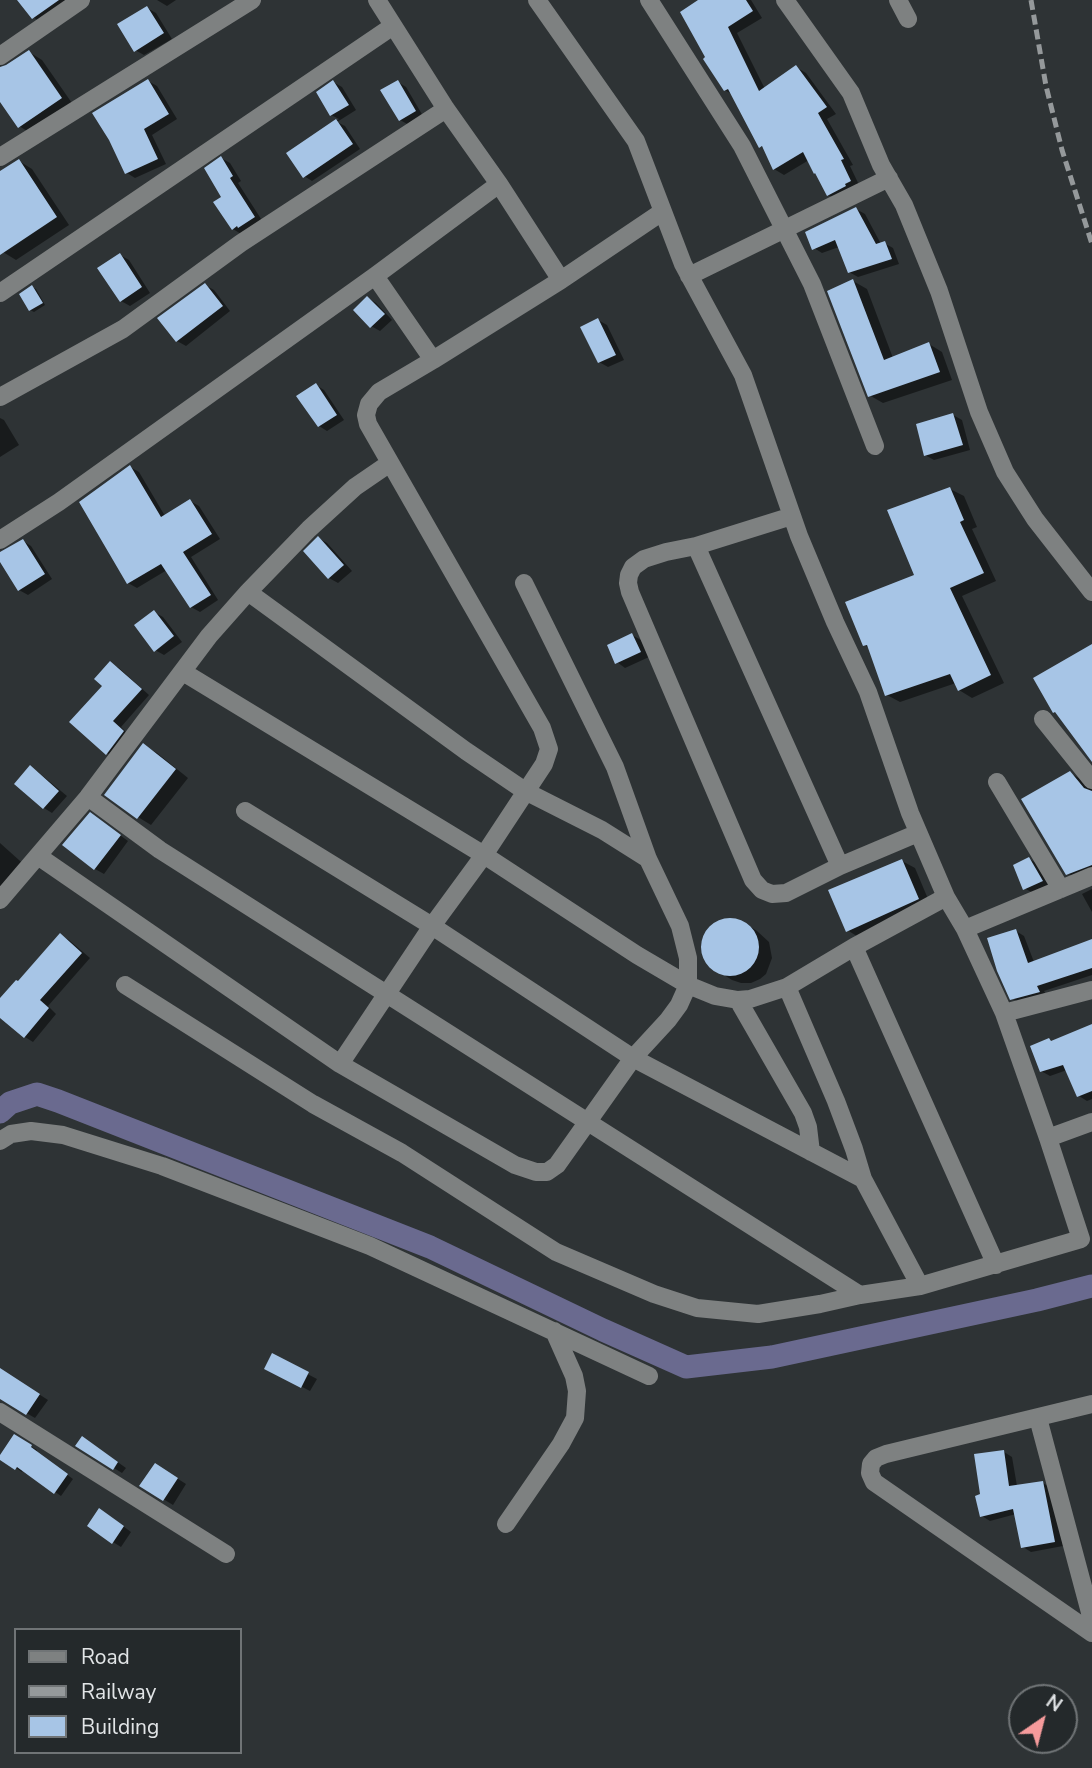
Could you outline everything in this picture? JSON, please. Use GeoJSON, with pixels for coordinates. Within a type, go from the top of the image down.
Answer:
{"type":"FeatureCollection","features":[{"type":"Feature","properties":{"kind":"street"},"geometry":{"type":"LineString","coordinates":[[0,56],[81,0]]}},
{"type":"Feature","properties":{"kind":"street"},"geometry":{"type":"LineString","coordinates":[[0,157],[252,0]]}},
{"type":"Feature","properties":{"kind":"street"},"geometry":{"type":"LineString","coordinates":[[377,0],[446,109],[499,184],[561,280]]}},
{"type":"Feature","properties":{"kind":"street"},"geometry":{"type":"LineString","coordinates":[[125,985],[313,1104],[402,1153],[556,1252],[654,1294],[697,1308],[758,1314],[920,1286],[1087,1237],[1048,1138],[1004,1013],[965,929],[946,897],[918,833],[868,692],[835,622],[792,516],[743,375],[689,276],[636,141],[537,0]]}},
{"type":"Feature","properties":{"kind":"street"},"geometry":{"type":"LineString","coordinates":[[649,0],[742,146],[812,284],[875,446]]}},
{"type":"Feature","properties":{"kind":"street"},"geometry":{"type":"LineString","coordinates":[[785,0],[852,93],[881,165],[904,205],[939,291],[979,412],[1005,472],[1035,519],[1092,592]]}},
{"type":"Feature","properties":{"kind":"street"},"geometry":{"type":"LineString","coordinates":[[898,0],[908,19]]}},
{"type":"Feature","properties":{"kind":"street"},"geometry":{"type":"LineString","coordinates":[[0,293],[393,26]]}},
{"type":"Feature","properties":{"kind":"street"},"geometry":{"type":"LineString","coordinates":[[0,397],[123,329],[241,243],[446,109]]}},
{"type":"Feature","properties":{"kind":"street"},"geometry":{"type":"LineString","coordinates":[[689,276],[889,178]]}},
{"type":"Feature","properties":{"kind":"street"},"geometry":{"type":"LineString","coordinates":[[0,540],[59,502],[499,184]]}},
{"type":"Feature","properties":{"kind":"street"},"geometry":{"type":"LineString","coordinates":[[340,1064],[432,926],[484,855],[548,757],[549,749],[542,728],[368,424],[366,415],[369,404],[379,392],[561,280],[662,212]]}},
{"type":"Feature","properties":{"kind":"street"},"geometry":{"type":"LineString","coordinates":[[375,276],[433,360]]}},
{"type":"Feature","properties":{"kind":"street"},"geometry":{"type":"LineString","coordinates":[[0,901],[88,797],[209,636],[248,592],[309,529],[355,487],[390,463]]}},
{"type":"Feature","properties":{"kind":"street"},"geometry":{"type":"LineString","coordinates":[[792,516],[644,559],[633,567],[629,575],[630,593],[753,880],[762,890],[772,894],[786,893],[840,866],[918,833]]}},
{"type":"Feature","properties":{"kind":"street"},"geometry":{"type":"LineString","coordinates":[[696,546],[840,866]]}},
{"type":"Feature","properties":{"kind":"street"},"geometry":{"type":"LineString","coordinates":[[38,856],[340,1064],[516,1165],[536,1172],[547,1172],[557,1165],[633,1058],[679,1005],[688,985],[688,958],[680,926],[648,859],[615,767],[524,583]]}},
{"type":"Feature","properties":{"kind":"street"},"geometry":{"type":"LineString","coordinates":[[248,592],[455,744],[525,791],[602,830],[648,859]]}},
{"type":"Feature","properties":{"kind":"street"},"geometry":{"type":"LineString","coordinates":[[183,672],[484,855],[637,955],[688,985],[715,996],[750,999],[787,987],[946,897]]}},
{"type":"Feature","properties":{"kind":"street"},"geometry":{"type":"LineString","coordinates":[[1043,719],[1092,780]]}},
{"type":"Feature","properties":{"kind":"street"},"geometry":{"type":"LineString","coordinates":[[997,782],[1061,889]]}},
{"type":"Feature","properties":{"kind":"street"},"geometry":{"type":"LineString","coordinates":[[88,797],[160,850],[860,1295]]}},
{"type":"Feature","properties":{"kind":"street"},"geometry":{"type":"LineString","coordinates":[[245,811],[432,926],[633,1058],[863,1179]]}},
{"type":"Feature","properties":{"kind":"street"},"geometry":{"type":"LineString","coordinates":[[965,929],[1092,876]]}},
{"type":"Feature","properties":{"kind":"street"},"geometry":{"type":"LineString","coordinates":[[855,947],[996,1265]]}},
{"type":"Feature","properties":{"kind":"street"},"geometry":{"type":"LineString","coordinates":[[787,987],[836,1101],[855,1149],[863,1179],[920,1286]]}},
{"type":"Feature","properties":{"kind":"street"},"geometry":{"type":"LineString","coordinates":[[1004,1013],[1092,990]]}},
{"type":"Feature","properties":{"kind":"street"},"geometry":{"type":"LineString","coordinates":[[738,1000],[803,1113],[811,1152]]}},
{"type":"Feature","properties":{"kind":"street"},"geometry":{"type":"LineString","coordinates":[[1048,1138],[1092,1122]]}},
{"type":"Feature","properties":{"kind":"street"},"geometry":{"type":"LineString","coordinates":[[0,1141],[11,1135],[31,1132],[63,1135],[162,1166],[370,1246],[649,1376]]}},
{"type":"Feature","properties":{"kind":"street"},"geometry":{"type":"LineString","coordinates":[[506,1524],[561,1444],[575,1418],[577,1391],[574,1376],[554,1331]]}},
{"type":"Feature","properties":{"kind":"street"},"geometry":{"type":"LineString","coordinates":[[1092,1404],[886,1454],[876,1458],[871,1464],[870,1473],[874,1482],[1092,1633]]}},
{"type":"Feature","properties":{"kind":"street"},"geometry":{"type":"LineString","coordinates":[[0,1412],[226,1554]]}},
{"type":"Feature","properties":{"kind":"street"},"geometry":{"type":"LineString","coordinates":[[1038,1418],[1091,1611]]}},
{"type":"Feature","properties":{"kind":"building"},"geometry":{"type":"Polygon","coordinates":[[[17,0],[59,0],[32,19],[17,0]]]}},
{"type":"Feature","properties":{"kind":"building"},"geometry":{"type":"Polygon","coordinates":[[[698,0],[746,0],[753,11],[728,27],[759,91],[796,65],[827,107],[818,113],[844,159],[841,160],[851,181],[845,184],[846,186],[827,196],[803,152],[773,170],[728,89],[724,91],[703,59],[705,57],[680,12],[698,0]]]}},
{"type":"Feature","properties":{"kind":"building"},"geometry":{"type":"Polygon","coordinates":[[[147,6],[164,33],[134,52],[117,24],[147,6]]]}},
{"type":"Feature","properties":{"kind":"building"},"geometry":{"type":"Polygon","coordinates":[[[29,50],[62,98],[18,128],[0,102],[0,67],[29,50]]]}},
{"type":"Feature","properties":{"kind":"building"},"geometry":{"type":"Polygon","coordinates":[[[148,79],[169,114],[144,129],[158,159],[125,174],[109,140],[92,113],[148,79]]]}},
{"type":"Feature","properties":{"kind":"building"},"geometry":{"type":"Polygon","coordinates":[[[333,80],[349,105],[330,116],[316,92],[333,80]]]}},
{"type":"Feature","properties":{"kind":"building"},"geometry":{"type":"Polygon","coordinates":[[[398,80],[416,111],[399,121],[380,90],[398,80]]]}},
{"type":"Feature","properties":{"kind":"building"},"geometry":{"type":"Polygon","coordinates":[[[336,119],[353,144],[303,178],[286,153],[336,119]]]}},
{"type":"Feature","properties":{"kind":"building"},"geometry":{"type":"Polygon","coordinates":[[[221,156],[233,176],[230,178],[255,217],[232,230],[213,202],[221,197],[204,168],[221,156]]]}},
{"type":"Feature","properties":{"kind":"building"},"geometry":{"type":"Polygon","coordinates":[[[19,159],[57,217],[0,255],[0,171],[19,159]]]}},
{"type":"Feature","properties":{"kind":"building"},"geometry":{"type":"Polygon","coordinates":[[[856,207],[876,244],[885,241],[892,259],[848,273],[835,240],[812,250],[805,232],[856,207]]]}},
{"type":"Feature","properties":{"kind":"building"},"geometry":{"type":"Polygon","coordinates":[[[120,253],[142,287],[120,302],[97,268],[120,253]]]}},
{"type":"Feature","properties":{"kind":"building"},"geometry":{"type":"Polygon","coordinates":[[[853,279],[884,360],[929,342],[940,372],[868,397],[827,291],[853,279]]]}},
{"type":"Feature","properties":{"kind":"building"},"geometry":{"type":"Polygon","coordinates":[[[205,283],[223,306],[176,342],[157,318],[205,283]]]}},
{"type":"Feature","properties":{"kind":"building"},"geometry":{"type":"Polygon","coordinates":[[[32,285],[43,303],[29,311],[19,294],[32,285]]]}},
{"type":"Feature","properties":{"kind":"building"},"geometry":{"type":"Polygon","coordinates":[[[367,296],[385,314],[370,328],[353,310],[367,296]]]}},
{"type":"Feature","properties":{"kind":"building"},"geometry":{"type":"Polygon","coordinates":[[[598,318],[616,355],[598,363],[580,327],[598,318]]]}},
{"type":"Feature","properties":{"kind":"building"},"geometry":{"type":"Polygon","coordinates":[[[316,383],[337,415],[318,427],[296,396],[316,383]]]}},
{"type":"Feature","properties":{"kind":"building"},"geometry":{"type":"Polygon","coordinates":[[[953,413],[963,445],[924,456],[916,424],[953,413]]]}},
{"type":"Feature","properties":{"kind":"building"},"geometry":{"type":"Polygon","coordinates":[[[130,465],[161,517],[190,499],[212,534],[183,552],[211,595],[190,608],[161,564],[127,584],[79,502],[130,465]]]}},
{"type":"Feature","properties":{"kind":"building"},"geometry":{"type":"Polygon","coordinates":[[[950,487],[964,520],[960,522],[984,573],[950,588],[991,675],[958,691],[950,674],[885,696],[867,645],[863,646],[845,602],[914,575],[887,510],[950,487]]]}},
{"type":"Feature","properties":{"kind":"building"},"geometry":{"type":"Polygon","coordinates":[[[318,536],[344,565],[328,579],[303,551],[318,536]]]}},
{"type":"Feature","properties":{"kind":"building"},"geometry":{"type":"Polygon","coordinates":[[[23,539],[45,574],[18,591],[0,562],[0,552],[23,539]]]}},
{"type":"Feature","properties":{"kind":"building"},"geometry":{"type":"Polygon","coordinates":[[[154,610],[174,636],[154,652],[134,625],[154,610]]]}},
{"type":"Feature","properties":{"kind":"building"},"geometry":{"type":"Polygon","coordinates":[[[632,633],[641,652],[615,664],[607,645],[632,633]]]}},
{"type":"Feature","properties":{"kind":"building"},"geometry":{"type":"Polygon","coordinates":[[[1092,644],[1092,762],[1055,712],[1053,713],[1033,678],[1092,644]]]}},
{"type":"Feature","properties":{"kind":"building"},"geometry":{"type":"Polygon","coordinates":[[[110,661],[142,689],[113,721],[124,731],[106,755],[69,722],[102,686],[94,679],[110,661]]]}},
{"type":"Feature","properties":{"kind":"building"},"geometry":{"type":"Polygon","coordinates":[[[143,743],[176,769],[137,819],[104,795],[143,743]]]}},
{"type":"Feature","properties":{"kind":"building"},"geometry":{"type":"Polygon","coordinates":[[[30,765],[59,791],[43,809],[14,784],[30,765]]]}},
{"type":"Feature","properties":{"kind":"building"},"geometry":{"type":"Polygon","coordinates":[[[1070,771],[1084,788],[1092,791],[1092,865],[1066,875],[1021,799],[1070,771]]]}},
{"type":"Feature","properties":{"kind":"building"},"geometry":{"type":"Polygon","coordinates":[[[90,812],[121,835],[94,870],[62,845],[90,812]]]}},
{"type":"Feature","properties":{"kind":"building"},"geometry":{"type":"Polygon","coordinates":[[[1029,857],[1043,881],[1023,890],[1013,865],[1029,857]]]}},
{"type":"Feature","properties":{"kind":"building"},"geometry":{"type":"Polygon","coordinates":[[[902,859],[919,899],[846,932],[828,890],[902,859]]]}},
{"type":"Feature","properties":{"kind":"building"},"geometry":{"type":"Polygon","coordinates":[[[724,918],[736,918],[751,926],[759,941],[759,953],[751,968],[736,976],[724,976],[709,968],[701,953],[701,941],[709,926],[724,918]]]}},
{"type":"Feature","properties":{"kind":"building"},"geometry":{"type":"Polygon","coordinates":[[[1016,929],[1028,963],[1092,939],[1092,968],[1037,986],[1040,992],[1010,1000],[997,971],[987,938],[1016,929]]]}},
{"type":"Feature","properties":{"kind":"building"},"geometry":{"type":"Polygon","coordinates":[[[60,933],[82,953],[40,1000],[49,1008],[24,1038],[0,1018],[0,998],[60,933]]]}},
{"type":"Feature","properties":{"kind":"building"},"geometry":{"type":"Polygon","coordinates":[[[1092,1024],[1092,1091],[1077,1097],[1063,1065],[1040,1072],[1030,1046],[1049,1038],[1051,1041],[1092,1024]]]}},
{"type":"Feature","properties":{"kind":"building"},"geometry":{"type":"Polygon","coordinates":[[[272,1353],[309,1372],[301,1388],[264,1369],[272,1353]]]}},
{"type":"Feature","properties":{"kind":"building"},"geometry":{"type":"Polygon","coordinates":[[[0,1368],[40,1394],[26,1415],[0,1399],[0,1368]]]}},
{"type":"Feature","properties":{"kind":"building"},"geometry":{"type":"Polygon","coordinates":[[[14,1434],[68,1474],[54,1494],[17,1467],[15,1470],[0,1460],[0,1455],[14,1434]]]}},
{"type":"Feature","properties":{"kind":"building"},"geometry":{"type":"Polygon","coordinates":[[[82,1436],[118,1462],[113,1470],[75,1446],[82,1436]]]}},
{"type":"Feature","properties":{"kind":"building"},"geometry":{"type":"Polygon","coordinates":[[[1004,1450],[1009,1486],[1043,1481],[1055,1542],[1021,1548],[1013,1509],[980,1517],[975,1496],[980,1494],[974,1454],[1004,1450]]]}},
{"type":"Feature","properties":{"kind":"building"},"geometry":{"type":"Polygon","coordinates":[[[155,1463],[178,1478],[163,1501],[139,1486],[155,1463]]]}},
{"type":"Feature","properties":{"kind":"building"},"geometry":{"type":"Polygon","coordinates":[[[99,1508],[124,1526],[112,1544],[87,1526],[99,1508]]]}},
{"type":"Feature","properties":{"kind":"waterway"},"geometry":{"type":"LineString","coordinates":[[0,1112],[10,1103],[37,1094],[58,1101],[430,1247],[686,1367],[772,1357],[1092,1286]]}},
{"type":"Feature","properties":{"kind":"railway"},"geometry":{"type":"LineString","coordinates":[[1031,0],[1046,86],[1062,150],[1092,244]]}}]}
